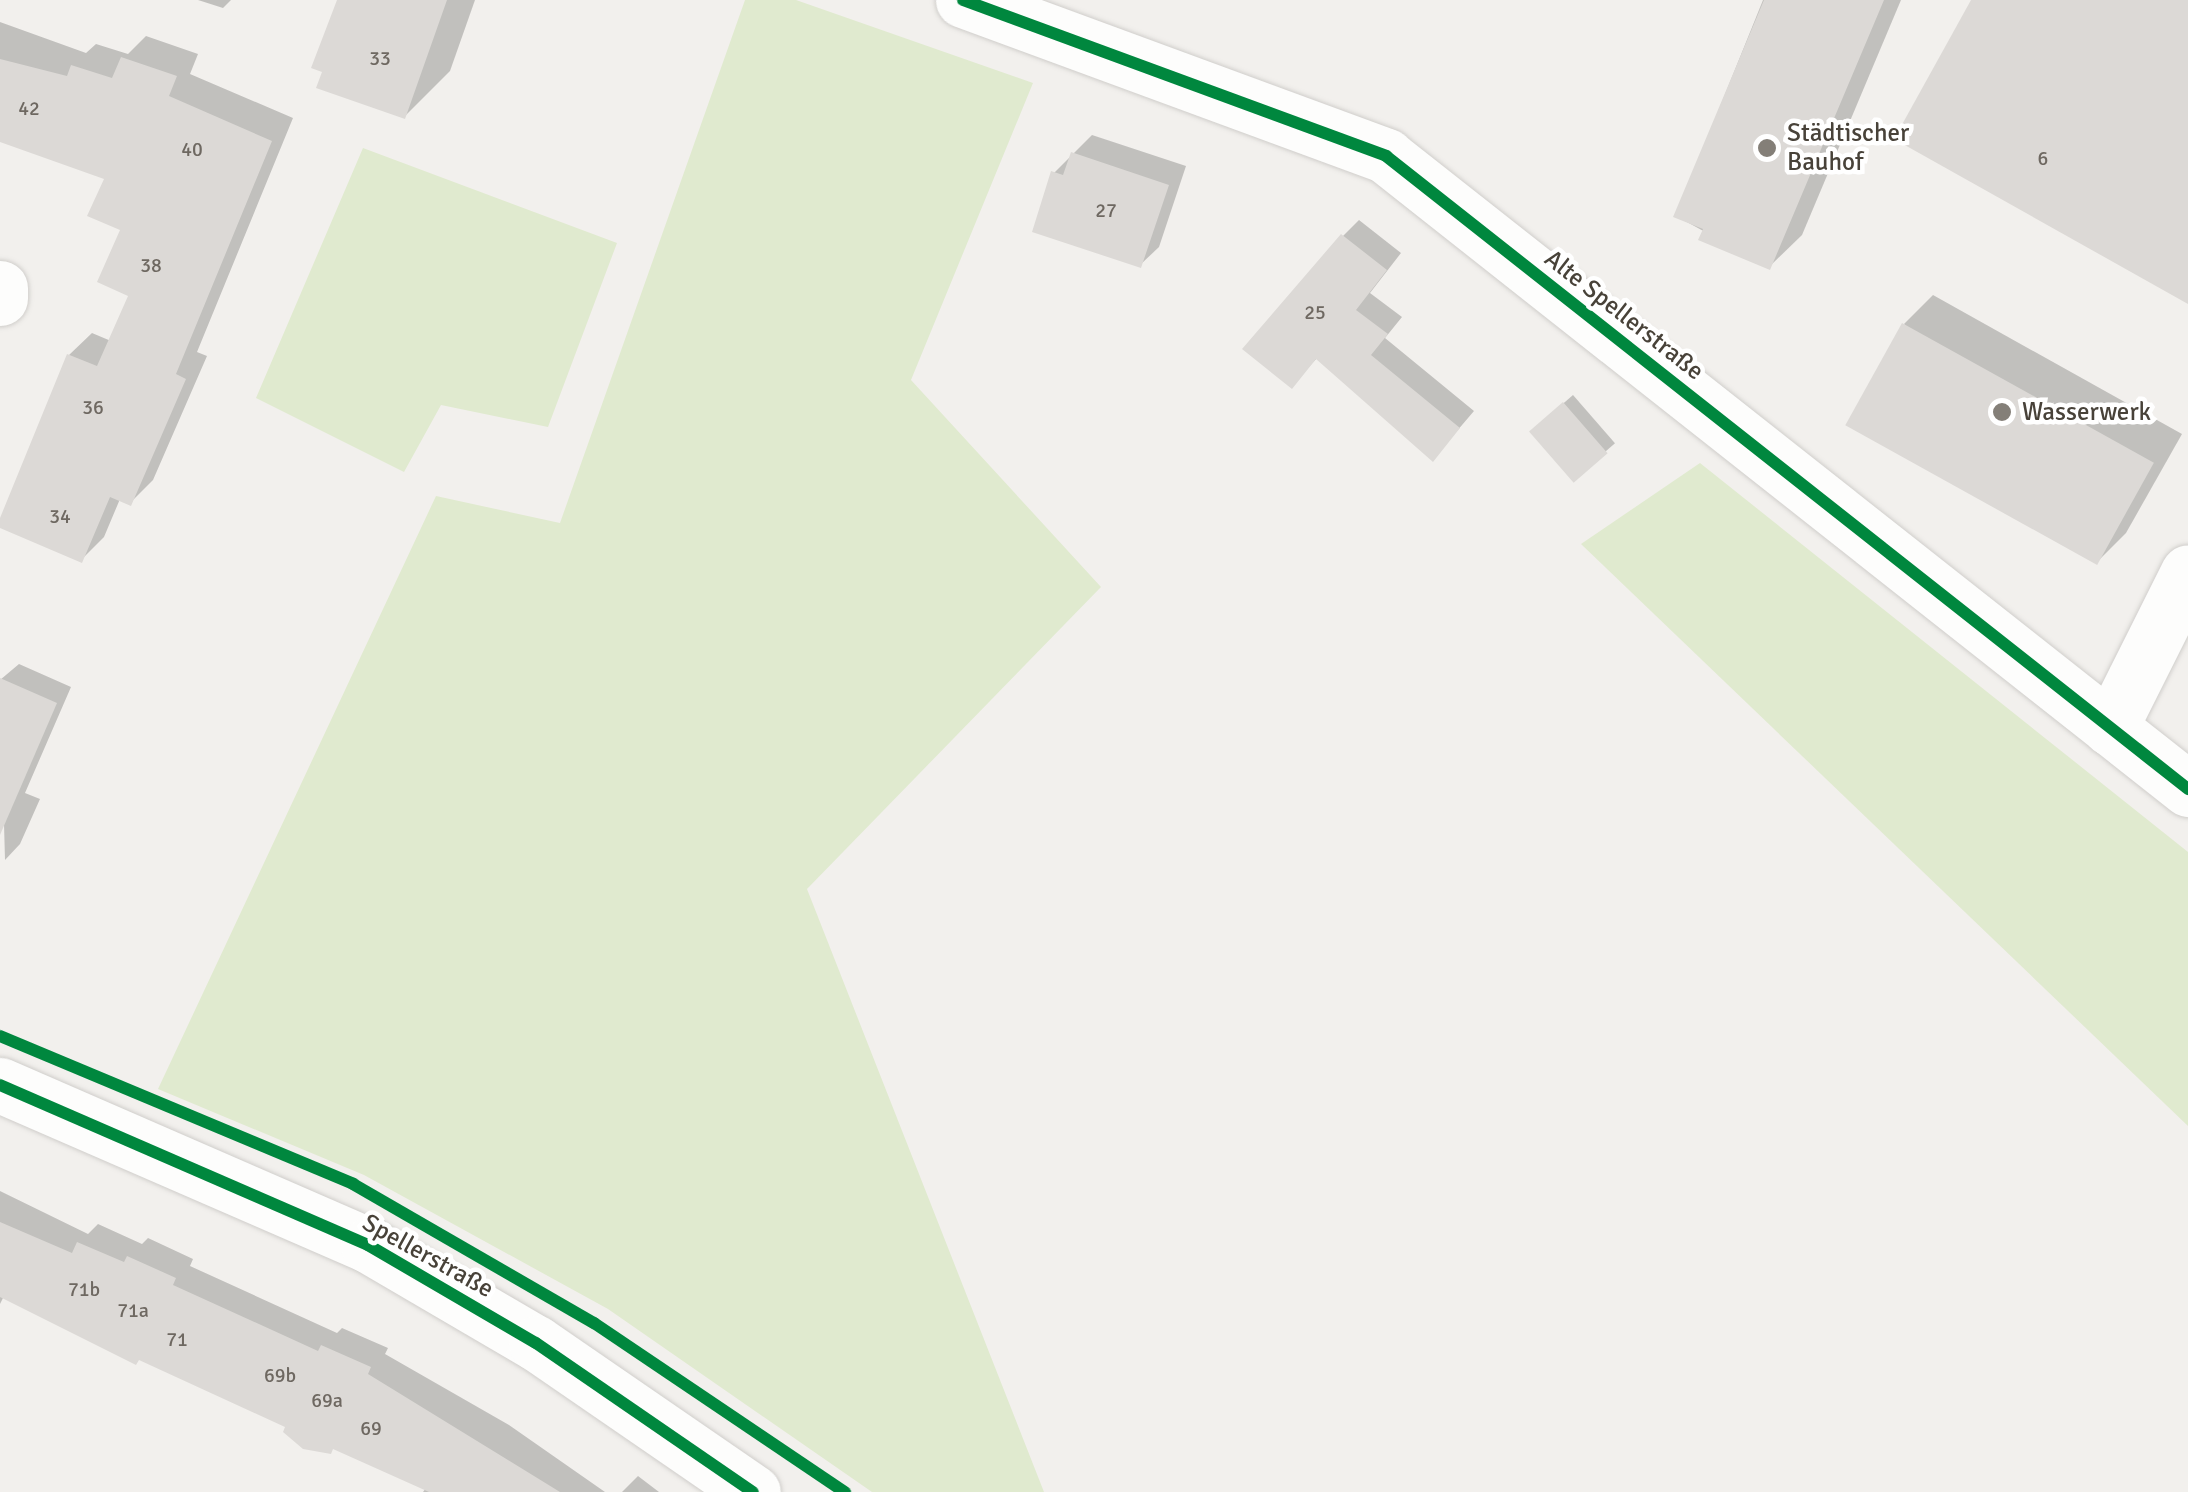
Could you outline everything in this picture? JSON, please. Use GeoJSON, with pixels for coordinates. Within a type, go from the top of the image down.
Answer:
{"type":"FeatureCollection","features":[{"type":"Feature","properties":{"kind":"street","name":"Alte Spellerstraße"},"geometry":{"type":"LineString","coordinates":[[963,0],[1386,156],[2188,789]]}},
{"type":"Feature","properties":{"kind":"street"},"geometry":{"type":"LineString","coordinates":[[0,288],[0,298]]}},
{"type":"Feature","properties":{"kind":"street"},"geometry":{"type":"LineString","coordinates":[[2110,728],[2188,572]]}},
{"type":"Feature","properties":{"kind":"street","name":"Spellerstraße"},"geometry":{"type":"LineString","coordinates":[[0,1085],[368,1245],[536,1343],[753,1492]]}},
{"type":"Feature","properties":{"kind":"green space"},"geometry":{"type":"Polygon","coordinates":[[[745,0],[796,0],[1033,83],[911,380],[1101,587],[807,889],[1044,1492],[872,1492],[608,1309],[364,1175],[158,1089],[436,496],[560,523],[745,0]]]}},
{"type":"Feature","properties":{"kind":"green space"},"geometry":{"type":"Polygon","coordinates":[[[363,148],[617,243],[548,427],[441,405],[404,472],[256,398],[363,148]]]}},
{"type":"Feature","properties":{"kind":"green space"},"geometry":{"type":"Polygon","coordinates":[[[1700,463],[2188,852],[2188,1126],[1581,544],[1700,463]]]}},
{"type":"Feature","properties":{"kind":"building"},"geometry":{"type":"Polygon","coordinates":[[[337,0],[447,0],[405,119],[316,88],[322,72],[311,68],[337,0]]]}},
{"type":"Feature","properties":{"kind":"building","name":"Städtischer Bauhof"},"geometry":{"type":"Polygon","coordinates":[[[1764,0],[1884,0],[1770,270],[1698,240],[1703,229],[1673,217],[1764,0]]]}},
{"type":"Feature","properties":{"kind":"building"},"geometry":{"type":"Polygon","coordinates":[[[1971,0],[2188,0],[2188,304],[1894,139],[1971,0]]]}},
{"type":"Feature","properties":{"kind":"building"},"geometry":{"type":"Polygon","coordinates":[[[121,57],[177,76],[169,96],[272,141],[176,374],[186,379],[131,506],[110,497],[82,563],[0,528],[0,518],[67,354],[97,366],[128,296],[97,282],[120,230],[87,216],[104,179],[0,142],[0,59],[67,76],[71,65],[112,78],[121,57]]]}},
{"type":"Feature","properties":{"kind":"building"},"geometry":{"type":"Polygon","coordinates":[[[1071,152],[1169,185],[1141,268],[1032,232],[1051,171],[1063,175],[1071,152]]]}},
{"type":"Feature","properties":{"kind":"building"},"geometry":{"type":"Polygon","coordinates":[[[1341,234],[1387,270],[1356,310],[1388,334],[1371,355],[1460,428],[1433,462],[1316,359],[1292,389],[1242,349],[1341,234]]]}},
{"type":"Feature","properties":{"kind":"building","name":"Wasserwerk"},"geometry":{"type":"Polygon","coordinates":[[[1902,323],[2154,463],[2097,565],[1845,425],[1902,323]]]}},
{"type":"Feature","properties":{"kind":"building"},"geometry":{"type":"Polygon","coordinates":[[[1563,402],[1608,453],[1574,483],[1529,432],[1563,402]]]}},
{"type":"Feature","properties":{"kind":"building"},"geometry":{"type":"Polygon","coordinates":[[[0,678],[57,703],[0,835],[0,678]]]}},
{"type":"Feature","properties":{"kind":"building"},"geometry":{"type":"Polygon","coordinates":[[[0,1222],[72,1253],[77,1242],[124,1262],[127,1256],[176,1278],[173,1285],[318,1351],[321,1345],[371,1367],[368,1374],[560,1492],[429,1492],[333,1449],[331,1454],[303,1449],[283,1432],[285,1427],[139,1360],[136,1365],[0,1297],[0,1222]]]}},
{"type":"Feature","properties":{"kind":"cycle path"},"geometry":{"type":"LineString","coordinates":[[963,0],[1386,156],[2188,789]]}},
{"type":"Feature","properties":{"kind":"cycle path"},"geometry":{"type":"LineString","coordinates":[[0,1036],[353,1184],[594,1323],[845,1492]]}},
{"type":"Feature","properties":{"kind":"cycle path"},"geometry":{"type":"LineString","coordinates":[[0,1085],[368,1245],[536,1343],[753,1492]]}},
{"type":"Feature","properties":{"kind":"place","name":"Städtischer Bauhof"},"geometry":{"type":"Point","coordinates":[1767,148]}},
{"type":"Feature","properties":{"kind":"place","name":"Wasserwerk"},"geometry":{"type":"Point","coordinates":[2002,412]}}]}
